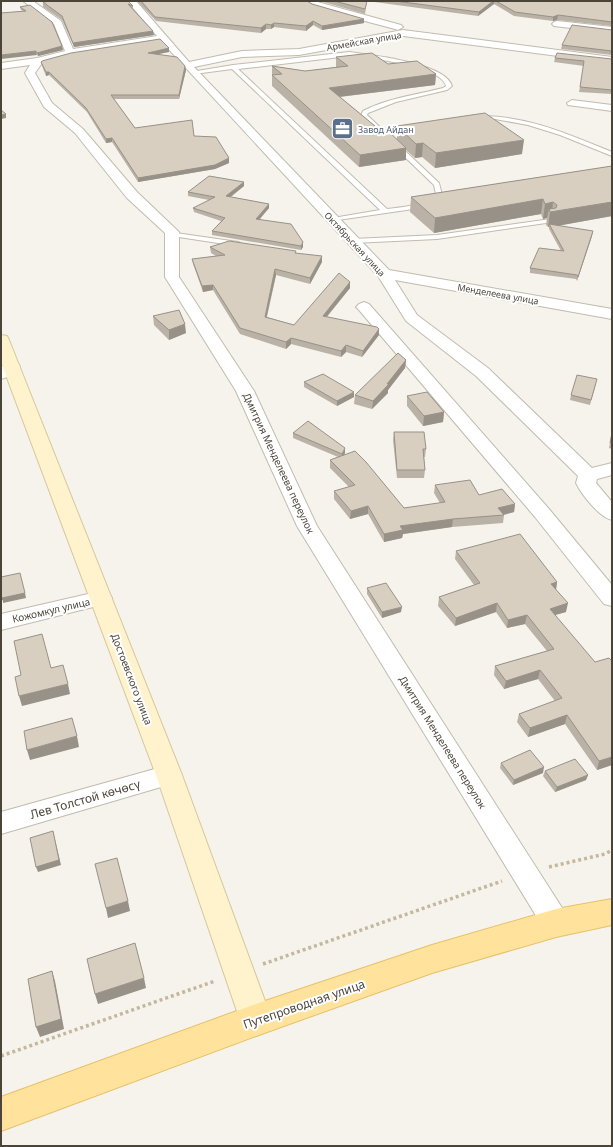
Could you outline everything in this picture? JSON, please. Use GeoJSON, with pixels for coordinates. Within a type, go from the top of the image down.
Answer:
{"type":"FeatureCollection","features":[{"type":"Feature","properties":{"kind":"main road","name":"Путепроводная улица"},"geometry":{"type":"LineString","coordinates":[[1,1114],[256,1020],[432,959],[556,923],[612,912]]}},
{"type":"Feature","properties":{"kind":"street"},"geometry":{"type":"LineString","coordinates":[[27,1],[58,23],[70,52]]}},
{"type":"Feature","properties":{"kind":"street","name":"Октябрьская улица"},"geometry":{"type":"LineString","coordinates":[[131,1],[191,68],[384,274],[411,318],[482,372],[588,475]]}},
{"type":"Feature","properties":{"kind":"street"},"geometry":{"type":"LineString","coordinates":[[308,1],[315,5],[398,27]]}},
{"type":"Feature","properties":{"kind":"street"},"geometry":{"type":"LineString","coordinates":[[557,24],[612,30]]}},
{"type":"Feature","properties":{"kind":"street","name":"Армейская улица"},"geometry":{"type":"LineString","coordinates":[[191,68],[242,54],[299,52],[403,33],[612,60]]}},
{"type":"Feature","properties":{"kind":"street"},"geometry":{"type":"LineString","coordinates":[[1,66],[38,61],[70,52],[164,38]]}},
{"type":"Feature","properties":{"kind":"street"},"geometry":{"type":"LineString","coordinates":[[38,61],[30,73],[48,105],[79,131],[132,195],[172,234]]}},
{"type":"Feature","properties":{"kind":"street"},"geometry":{"type":"LineString","coordinates":[[572,103],[612,108]]}},
{"type":"Feature","properties":{"kind":"street","name":"Дмитрия Менделеева переулок"},"geometry":{"type":"LineString","coordinates":[[172,234],[172,278],[245,391],[307,526],[556,923]]}},
{"type":"Feature","properties":{"kind":"street","name":"Менделеева улица"},"geometry":{"type":"LineString","coordinates":[[384,274],[612,314]]}},
{"type":"Feature","properties":{"kind":"street"},"geometry":{"type":"LineString","coordinates":[[364,306],[542,513],[612,599]]}},
{"type":"Feature","properties":{"kind":"street","name":"Достоевского улица"},"geometry":{"type":"LineString","coordinates":[[1,340],[6,370],[102,598],[168,775],[256,1020]]}},
{"type":"Feature","properties":{"kind":"street"},"geometry":{"type":"LineString","coordinates":[[612,469],[588,475],[586,483],[589,489],[612,514]]}},
{"type":"Feature","properties":{"kind":"street","name":"Кожомкул улица"},"geometry":{"type":"LineString","coordinates":[[1,622],[102,598]]}},
{"type":"Feature","properties":{"kind":"street","name":"Лев Толстой көчөсү"},"geometry":{"type":"LineString","coordinates":[[1,823],[168,775]]}},
{"type":"Feature","properties":{"kind":"lane"},"geometry":{"type":"LineString","coordinates":[[191,68],[233,67],[349,54],[385,59],[431,70],[448,82],[449,86],[445,89],[400,98],[374,107],[365,112],[364,115],[392,136],[414,163],[437,184],[439,195],[432,201]]}},
{"type":"Feature","properties":{"kind":"lane"},"geometry":{"type":"LineString","coordinates":[[233,67],[386,212]]}},
{"type":"Feature","properties":{"kind":"lane"},"geometry":{"type":"LineString","coordinates":[[473,119],[489,117],[518,120],[534,124],[612,154]]}},
{"type":"Feature","properties":{"kind":"lane"},"geometry":{"type":"LineString","coordinates":[[333,220],[420,206],[432,201],[447,199]]}},
{"type":"Feature","properties":{"kind":"lane"},"geometry":{"type":"LineString","coordinates":[[353,241],[437,237],[551,221]]}},
{"type":"Feature","properties":{"kind":"lane"},"geometry":{"type":"LineString","coordinates":[[172,234],[247,246]]}},
{"type":"Feature","properties":{"kind":"path"},"geometry":{"type":"LineString","coordinates":[[1,1056],[525,873],[605,854],[612,850]]}},
{"type":"Feature","properties":{"kind":"building"},"geometry":{"type":"Polygon","coordinates":[[[128,1],[133,6],[128,4],[153,31],[73,43],[62,16],[43,2],[128,1]]]}},
{"type":"Feature","properties":{"kind":"building"},"geometry":{"type":"Polygon","coordinates":[[[141,1],[307,1],[312,4],[364,19],[322,26],[313,21],[306,26],[274,23],[271,25],[266,24],[261,28],[155,17],[141,1]]]}},
{"type":"Feature","properties":{"kind":"building"},"geometry":{"type":"Polygon","coordinates":[[[334,1],[367,1],[365,9],[334,1]]]}},
{"type":"Feature","properties":{"kind":"building"},"geometry":{"type":"Polygon","coordinates":[[[395,1],[493,1],[479,12],[395,1]]]}},
{"type":"Feature","properties":{"kind":"building"},"geometry":{"type":"Polygon","coordinates":[[[496,1],[612,1],[612,22],[558,15],[553,17],[515,12],[496,1]]]}},
{"type":"Feature","properties":{"kind":"building"},"geometry":{"type":"Polygon","coordinates":[[[30,5],[52,22],[62,46],[37,53],[36,51],[1,55],[1,13],[26,11],[20,7],[30,5]]]}},
{"type":"Feature","properties":{"kind":"building"},"geometry":{"type":"Polygon","coordinates":[[[572,25],[612,30],[612,51],[562,45],[572,25]]]}},
{"type":"Feature","properties":{"kind":"building"},"geometry":{"type":"Polygon","coordinates":[[[160,39],[169,48],[148,53],[177,57],[185,66],[179,95],[111,95],[135,128],[192,120],[194,136],[216,137],[229,158],[215,165],[138,178],[112,138],[106,139],[86,108],[49,72],[46,72],[41,62],[71,53],[160,39]]]}},
{"type":"Feature","properties":{"kind":"building"},"geometry":{"type":"Polygon","coordinates":[[[372,53],[388,64],[417,61],[436,74],[329,88],[381,131],[387,130],[406,148],[360,155],[272,75],[282,74],[272,66],[305,71],[348,66],[336,57],[372,53]]]}},
{"type":"Feature","properties":{"kind":"building"},"geometry":{"type":"Polygon","coordinates":[[[557,53],[612,59],[612,90],[580,87],[584,61],[555,58],[557,53]]]}},
{"type":"Feature","properties":{"kind":"building"},"geometry":{"type":"Polygon","coordinates":[[[1,110],[6,114],[1,115],[1,110]]]}},
{"type":"Feature","properties":{"kind":"building"},"geometry":{"type":"Polygon","coordinates":[[[485,113],[524,140],[436,153],[423,143],[416,144],[397,126],[485,113]]]}},
{"type":"Feature","properties":{"kind":"building"},"geometry":{"type":"Polygon","coordinates":[[[612,166],[612,202],[550,212],[549,209],[556,208],[557,205],[553,202],[545,204],[543,199],[435,218],[411,197],[612,166]]]}},
{"type":"Feature","properties":{"kind":"building"},"geometry":{"type":"Polygon","coordinates":[[[209,176],[244,182],[226,196],[269,204],[256,219],[291,224],[303,242],[301,246],[212,231],[225,218],[193,208],[215,197],[188,192],[209,176]]]}},
{"type":"Feature","properties":{"kind":"building"},"geometry":{"type":"Polygon","coordinates":[[[549,224],[593,231],[578,277],[577,275],[530,268],[539,248],[564,251],[549,224]]]}},
{"type":"Feature","properties":{"kind":"building"},"geometry":{"type":"Polygon","coordinates":[[[229,241],[296,251],[295,253],[322,256],[310,278],[275,269],[265,317],[294,325],[339,273],[350,282],[323,316],[377,327],[379,329],[363,351],[346,345],[341,351],[291,338],[286,342],[240,328],[213,285],[202,286],[192,259],[225,255],[210,247],[229,241]]]}},
{"type":"Feature","properties":{"kind":"building"},"geometry":{"type":"Polygon","coordinates":[[[179,310],[185,324],[169,330],[153,316],[179,310]]]}},
{"type":"Feature","properties":{"kind":"building"},"geometry":{"type":"Polygon","coordinates":[[[398,353],[406,360],[387,384],[389,384],[373,401],[355,395],[398,353]]]}},
{"type":"Feature","properties":{"kind":"building"},"geometry":{"type":"Polygon","coordinates":[[[323,374],[354,392],[337,401],[304,382],[323,374]]]}},
{"type":"Feature","properties":{"kind":"building"},"geometry":{"type":"Polygon","coordinates":[[[577,375],[597,379],[591,400],[571,395],[577,375]]]}},
{"type":"Feature","properties":{"kind":"building"},"geometry":{"type":"Polygon","coordinates":[[[427,392],[444,412],[424,416],[407,396],[427,392]]]}},
{"type":"Feature","properties":{"kind":"building"},"geometry":{"type":"Polygon","coordinates":[[[308,421],[345,448],[342,454],[293,433],[308,421]]]}},
{"type":"Feature","properties":{"kind":"building"},"geometry":{"type":"Polygon","coordinates":[[[394,432],[424,432],[426,449],[423,449],[425,470],[397,470],[394,432]]]}},
{"type":"Feature","properties":{"kind":"building"},"geometry":{"type":"Polygon","coordinates":[[[612,433],[612,444],[610,443],[612,433]]]}},
{"type":"Feature","properties":{"kind":"building"},"geometry":{"type":"Polygon","coordinates":[[[355,451],[404,508],[445,502],[435,485],[470,480],[479,495],[502,489],[515,504],[498,508],[504,515],[453,519],[400,526],[403,530],[384,534],[368,506],[351,511],[334,491],[355,485],[330,460],[355,451]]]}},
{"type":"Feature","properties":{"kind":"building"},"geometry":{"type":"Polygon","coordinates":[[[520,534],[557,582],[551,584],[568,603],[550,609],[595,662],[609,658],[612,661],[612,757],[599,761],[567,715],[530,728],[519,714],[562,698],[540,670],[506,681],[495,666],[554,649],[527,615],[508,620],[497,603],[456,618],[439,597],[480,583],[456,551],[520,534]]]}},
{"type":"Feature","properties":{"kind":"building"},"geometry":{"type":"Polygon","coordinates":[[[20,573],[25,593],[2,598],[1,577],[20,573]]]}},
{"type":"Feature","properties":{"kind":"building"},"geometry":{"type":"Polygon","coordinates":[[[386,583],[402,607],[382,612],[367,588],[386,583]]]}},
{"type":"Feature","properties":{"kind":"building"},"geometry":{"type":"Polygon","coordinates":[[[42,634],[51,668],[63,665],[68,684],[19,696],[15,677],[21,675],[14,641],[42,634]]]}},
{"type":"Feature","properties":{"kind":"building"},"geometry":{"type":"Polygon","coordinates":[[[72,718],[77,736],[27,750],[24,731],[72,718]]]}},
{"type":"Feature","properties":{"kind":"building"},"geometry":{"type":"Polygon","coordinates":[[[530,750],[544,767],[514,780],[501,763],[530,750]]]}},
{"type":"Feature","properties":{"kind":"building"},"geometry":{"type":"Polygon","coordinates":[[[575,759],[588,775],[557,787],[545,771],[575,759]]]}},
{"type":"Feature","properties":{"kind":"building"},"geometry":{"type":"Polygon","coordinates":[[[53,831],[59,860],[36,867],[30,838],[53,831]]]}},
{"type":"Feature","properties":{"kind":"building"},"geometry":{"type":"Polygon","coordinates":[[[117,858],[128,901],[106,908],[95,864],[117,858]]]}},
{"type":"Feature","properties":{"kind":"building"},"geometry":{"type":"Polygon","coordinates":[[[135,943],[144,978],[95,994],[87,959],[135,943]]]}},
{"type":"Feature","properties":{"kind":"building"},"geometry":{"type":"Polygon","coordinates":[[[52,971],[61,1019],[36,1027],[28,979],[52,971]]]}},
{"type":"Feature","properties":{"kind":"place","name":"Завод Айдан"},"geometry":{"type":"Point","coordinates":[342,129]}}]}
